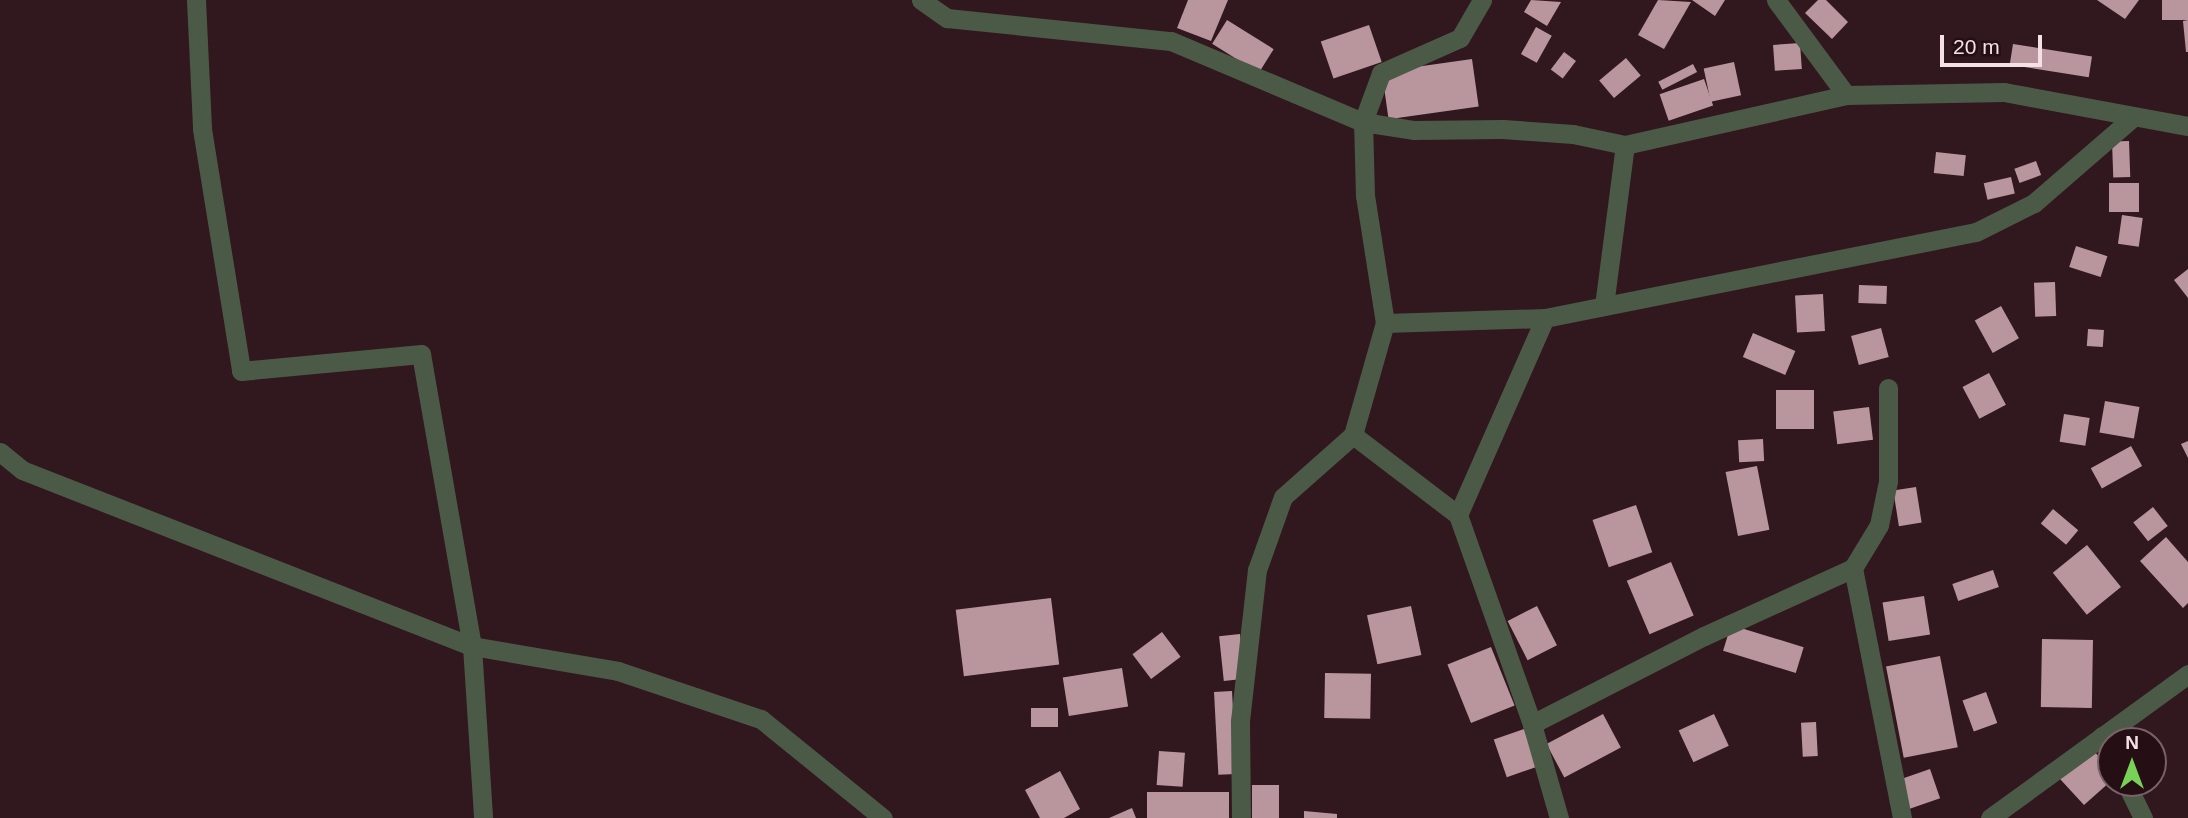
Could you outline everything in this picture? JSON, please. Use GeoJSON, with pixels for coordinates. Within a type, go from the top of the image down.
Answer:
{"type":"FeatureCollection","features":[{"type":"Feature","properties":{"kind":"street"},"geometry":{"type":"LineString","coordinates":[[196,0],[202,129],[241,371],[421,354],[472,646],[483,818]]}},
{"type":"Feature","properties":{"kind":"street"},"geometry":{"type":"LineString","coordinates":[[921,0],[947,18],[1171,41],[1363,122],[1414,130],[1573,134],[1625,145],[1846,95],[2004,92],[2052,98],[2133,118],[2188,126]]}},
{"type":"Feature","properties":{"kind":"street"},"geometry":{"type":"LineString","coordinates":[[1241,818],[1240,721],[1257,570],[1283,497],[1353,435],[1385,323],[1365,196],[1363,122],[1381,73],[1460,38],[1482,0]]}},
{"type":"Feature","properties":{"kind":"street"},"geometry":{"type":"LineString","coordinates":[[1776,0],[1846,95]]}},
{"type":"Feature","properties":{"kind":"street"},"geometry":{"type":"LineString","coordinates":[[1385,323],[1545,318],[1976,232],[2034,203],[2133,118]]}},
{"type":"Feature","properties":{"kind":"street"},"geometry":{"type":"LineString","coordinates":[[1604,306],[1625,145]]}},
{"type":"Feature","properties":{"kind":"street"},"geometry":{"type":"LineString","coordinates":[[1458,515],[1545,318]]}},
{"type":"Feature","properties":{"kind":"street"},"geometry":{"type":"LineString","coordinates":[[1532,724],[1704,636],[1853,568],[1880,525],[1888,481],[1888,388]]}},
{"type":"Feature","properties":{"kind":"street"},"geometry":{"type":"LineString","coordinates":[[1353,435],[1458,515],[1532,724],[1559,818]]}},
{"type":"Feature","properties":{"kind":"street"},"geometry":{"type":"LineString","coordinates":[[0,453],[22,470],[472,646],[618,671],[761,719],[883,818]]}},
{"type":"Feature","properties":{"kind":"street"},"geometry":{"type":"LineString","coordinates":[[1853,568],[1902,818]]}},
{"type":"Feature","properties":{"kind":"street"},"geometry":{"type":"LineString","coordinates":[[2114,727],[2188,674]]}},
{"type":"Feature","properties":{"kind":"street"},"geometry":{"type":"LineString","coordinates":[[1990,818],[2097,740]]}},
{"type":"Feature","properties":{"kind":"street"},"geometry":{"type":"LineString","coordinates":[[2133,797],[2143,818]]}},
{"type":"Feature","properties":{"kind":"building"},"geometry":{"type":"Polygon","coordinates":[[[1188,0],[1228,0],[1211,41],[1177,28],[1188,0]]]}},
{"type":"Feature","properties":{"kind":"building"},"geometry":{"type":"Polygon","coordinates":[[[1531,0],[1561,2],[1547,26],[1524,12],[1531,0]]]}},
{"type":"Feature","properties":{"kind":"building"},"geometry":{"type":"Polygon","coordinates":[[[1658,0],[1691,2],[1664,49],[1638,35],[1658,0]]]}},
{"type":"Feature","properties":{"kind":"building"},"geometry":{"type":"Polygon","coordinates":[[[1692,0],[1725,0],[1715,16],[1692,0]]]}},
{"type":"Feature","properties":{"kind":"building"},"geometry":{"type":"Polygon","coordinates":[[[1818,0],[1826,0],[1848,22],[1832,39],[1805,13],[1818,0]]]}},
{"type":"Feature","properties":{"kind":"building"},"geometry":{"type":"Polygon","coordinates":[[[2097,0],[2139,0],[2125,19],[2097,0]]]}},
{"type":"Feature","properties":{"kind":"building"},"geometry":{"type":"Polygon","coordinates":[[[2162,0],[2188,0],[2188,20],[2162,20],[2162,0]]]}},
{"type":"Feature","properties":{"kind":"building"},"geometry":{"type":"Polygon","coordinates":[[[1227,20],[1274,49],[1259,73],[1212,44],[1227,20]]]}},
{"type":"Feature","properties":{"kind":"building"},"geometry":{"type":"Polygon","coordinates":[[[2188,20],[2188,52],[2186,52],[2183,21],[2188,20]]]}},
{"type":"Feature","properties":{"kind":"building"},"geometry":{"type":"Polygon","coordinates":[[[1369,25],[1382,62],[1333,78],[1321,42],[1369,25]]]}},
{"type":"Feature","properties":{"kind":"building"},"geometry":{"type":"Polygon","coordinates":[[[1536,27],[1552,36],[1537,63],[1521,54],[1536,27]]]}},
{"type":"Feature","properties":{"kind":"building"},"geometry":{"type":"Polygon","coordinates":[[[1800,43],[1802,69],[1775,71],[1773,45],[1800,43]]]}},
{"type":"Feature","properties":{"kind":"building"},"geometry":{"type":"Polygon","coordinates":[[[2013,44],[2092,57],[2089,77],[2010,65],[2013,44]]]}},
{"type":"Feature","properties":{"kind":"building"},"geometry":{"type":"Polygon","coordinates":[[[1564,52],[1576,61],[1563,79],[1551,70],[1564,52]]]}},
{"type":"Feature","properties":{"kind":"building"},"geometry":{"type":"Polygon","coordinates":[[[1626,58],[1641,76],[1614,98],[1599,80],[1626,58]]]}},
{"type":"Feature","properties":{"kind":"building"},"geometry":{"type":"Polygon","coordinates":[[[1472,59],[1479,107],[1389,119],[1382,72],[1472,59]]]}},
{"type":"Feature","properties":{"kind":"building"},"geometry":{"type":"Polygon","coordinates":[[[1734,62],[1741,95],[1711,102],[1704,68],[1734,62]]]}},
{"type":"Feature","properties":{"kind":"building"},"geometry":{"type":"Polygon","coordinates":[[[1693,64],[1697,72],[1662,90],[1658,82],[1693,64]]]}},
{"type":"Feature","properties":{"kind":"building"},"geometry":{"type":"Polygon","coordinates":[[[1704,79],[1713,105],[1669,121],[1660,94],[1704,79]]]}},
{"type":"Feature","properties":{"kind":"building"},"geometry":{"type":"Polygon","coordinates":[[[2129,141],[2130,177],[2113,178],[2112,142],[2129,141]]]}},
{"type":"Feature","properties":{"kind":"building"},"geometry":{"type":"Polygon","coordinates":[[[1936,152],[1966,155],[1964,176],[1934,173],[1936,152]]]}},
{"type":"Feature","properties":{"kind":"building"},"geometry":{"type":"Polygon","coordinates":[[[2036,161],[2041,175],[2020,183],[2014,169],[2036,161]]]}},
{"type":"Feature","properties":{"kind":"building"},"geometry":{"type":"Polygon","coordinates":[[[2011,177],[2015,194],[1988,200],[1984,183],[2011,177]]]}},
{"type":"Feature","properties":{"kind":"building"},"geometry":{"type":"Polygon","coordinates":[[[2109,183],[2139,183],[2139,212],[2109,212],[2109,183]]]}},
{"type":"Feature","properties":{"kind":"building"},"geometry":{"type":"Polygon","coordinates":[[[2122,215],[2143,218],[2139,247],[2118,244],[2122,215]]]}},
{"type":"Feature","properties":{"kind":"building"},"geometry":{"type":"Polygon","coordinates":[[[2076,246],[2107,256],[2101,277],[2069,267],[2076,246]]]}},
{"type":"Feature","properties":{"kind":"building"},"geometry":{"type":"Polygon","coordinates":[[[2188,269],[2188,298],[2174,280],[2188,269]]]}},
{"type":"Feature","properties":{"kind":"building"},"geometry":{"type":"Polygon","coordinates":[[[2055,282],[2056,316],[2035,317],[2034,283],[2055,282]]]}},
{"type":"Feature","properties":{"kind":"building"},"geometry":{"type":"Polygon","coordinates":[[[1859,285],[1887,286],[1886,304],[1858,303],[1859,285]]]}},
{"type":"Feature","properties":{"kind":"building"},"geometry":{"type":"Polygon","coordinates":[[[1823,294],[1825,331],[1797,332],[1795,295],[1823,294]]]}},
{"type":"Feature","properties":{"kind":"building"},"geometry":{"type":"Polygon","coordinates":[[[2001,306],[2019,338],[1993,353],[1975,321],[2001,306]]]}},
{"type":"Feature","properties":{"kind":"building"},"geometry":{"type":"Polygon","coordinates":[[[1881,328],[1889,357],[1859,365],[1851,336],[1881,328]]]}},
{"type":"Feature","properties":{"kind":"building"},"geometry":{"type":"Polygon","coordinates":[[[2088,329],[2104,330],[2103,347],[2087,346],[2088,329]]]}},
{"type":"Feature","properties":{"kind":"building"},"geometry":{"type":"Polygon","coordinates":[[[1753,333],[1795,351],[1785,375],[1743,357],[1753,333]]]}},
{"type":"Feature","properties":{"kind":"building"},"geometry":{"type":"Polygon","coordinates":[[[1989,373],[2006,405],[1979,419],[1963,387],[1989,373]]]}},
{"type":"Feature","properties":{"kind":"building"},"geometry":{"type":"Polygon","coordinates":[[[1776,390],[1814,390],[1814,429],[1776,429],[1776,390]]]}},
{"type":"Feature","properties":{"kind":"building"},"geometry":{"type":"Polygon","coordinates":[[[2105,401],[2139,407],[2134,439],[2099,433],[2105,401]]]}},
{"type":"Feature","properties":{"kind":"building"},"geometry":{"type":"Polygon","coordinates":[[[1869,407],[1873,440],[1837,444],[1833,411],[1869,407]]]}},
{"type":"Feature","properties":{"kind":"building"},"geometry":{"type":"Polygon","coordinates":[[[2064,414],[2090,418],[2085,446],[2060,442],[2064,414]]]}},
{"type":"Feature","properties":{"kind":"building"},"geometry":{"type":"Polygon","coordinates":[[[1763,439],[1764,461],[1739,462],[1738,440],[1763,439]]]}},
{"type":"Feature","properties":{"kind":"building"},"geometry":{"type":"Polygon","coordinates":[[[2188,441],[2188,458],[2181,444],[2188,441]]]}},
{"type":"Feature","properties":{"kind":"building"},"geometry":{"type":"Polygon","coordinates":[[[2131,446],[2142,466],[2102,488],[2091,468],[2131,446]]]}},
{"type":"Feature","properties":{"kind":"building"},"geometry":{"type":"Polygon","coordinates":[[[1757,466],[1769,530],[1738,536],[1726,472],[1757,466]]]}},
{"type":"Feature","properties":{"kind":"building"},"geometry":{"type":"Polygon","coordinates":[[[1916,487],[1922,523],[1899,526],[1893,491],[1916,487]]]}},
{"type":"Feature","properties":{"kind":"building"},"geometry":{"type":"Polygon","coordinates":[[[1636,505],[1652,552],[1609,567],[1593,520],[1636,505]]]}},
{"type":"Feature","properties":{"kind":"building"},"geometry":{"type":"Polygon","coordinates":[[[2153,507],[2168,526],[2148,541],[2133,522],[2153,507]]]}},
{"type":"Feature","properties":{"kind":"building"},"geometry":{"type":"Polygon","coordinates":[[[2053,509],[2078,530],[2066,545],[2041,524],[2053,509]]]}},
{"type":"Feature","properties":{"kind":"building"},"geometry":{"type":"Polygon","coordinates":[[[2166,537],[2188,562],[2188,603],[2183,608],[2140,561],[2166,537]]]}},
{"type":"Feature","properties":{"kind":"building"},"geometry":{"type":"Polygon","coordinates":[[[2087,545],[2121,587],[2087,615],[2053,573],[2087,545]]]}},
{"type":"Feature","properties":{"kind":"building"},"geometry":{"type":"Polygon","coordinates":[[[1671,562],[1694,615],[1649,634],[1627,581],[1671,562]]]}},
{"type":"Feature","properties":{"kind":"building"},"geometry":{"type":"Polygon","coordinates":[[[1993,570],[1999,587],[1958,601],[1952,584],[1993,570]]]}},
{"type":"Feature","properties":{"kind":"building"},"geometry":{"type":"Polygon","coordinates":[[[1924,596],[1930,635],[1889,641],[1883,603],[1924,596]]]}},
{"type":"Feature","properties":{"kind":"building"},"geometry":{"type":"Polygon","coordinates":[[[1051,598],[1059,665],[964,676],[956,610],[1051,598]]]}},
{"type":"Feature","properties":{"kind":"building"},"geometry":{"type":"Polygon","coordinates":[[[1411,606],[1421,655],[1377,664],[1367,615],[1411,606]]]}},
{"type":"Feature","properties":{"kind":"building"},"geometry":{"type":"Polygon","coordinates":[[[1537,606],[1557,645],[1528,660],[1508,621],[1537,606]]]}},
{"type":"Feature","properties":{"kind":"building"},"geometry":{"type":"Polygon","coordinates":[[[1731,625],[1804,647],[1796,673],[1723,651],[1731,625]]]}},
{"type":"Feature","properties":{"kind":"building"},"geometry":{"type":"Polygon","coordinates":[[[1162,632],[1181,657],[1151,679],[1132,654],[1162,632]]]}},
{"type":"Feature","properties":{"kind":"building"},"geometry":{"type":"Polygon","coordinates":[[[1240,634],[1245,679],[1224,681],[1219,636],[1240,634]]]}},
{"type":"Feature","properties":{"kind":"building"},"geometry":{"type":"Polygon","coordinates":[[[2042,639],[2093,640],[2092,708],[2041,707],[2042,639]]]}},
{"type":"Feature","properties":{"kind":"building"},"geometry":{"type":"Polygon","coordinates":[[[1491,647],[1515,705],[1471,723],[1447,665],[1491,647]]]}},
{"type":"Feature","properties":{"kind":"building"},"geometry":{"type":"Polygon","coordinates":[[[1940,656],[1958,747],[1904,758],[1886,666],[1940,656]]]}},
{"type":"Feature","properties":{"kind":"building"},"geometry":{"type":"Polygon","coordinates":[[[1122,668],[1128,707],[1069,716],[1063,677],[1122,668]]]}},
{"type":"Feature","properties":{"kind":"building"},"geometry":{"type":"Polygon","coordinates":[[[1325,673],[1371,674],[1370,719],[1324,718],[1325,673]]]}},
{"type":"Feature","properties":{"kind":"building"},"geometry":{"type":"Polygon","coordinates":[[[1232,691],[1236,774],[1218,775],[1214,692],[1232,691]]]}},
{"type":"Feature","properties":{"kind":"building"},"geometry":{"type":"Polygon","coordinates":[[[1986,692],[1997,723],[1974,732],[1963,701],[1986,692]]]}},
{"type":"Feature","properties":{"kind":"building"},"geometry":{"type":"Polygon","coordinates":[[[1031,708],[1058,708],[1058,727],[1031,727],[1031,708]]]}},
{"type":"Feature","properties":{"kind":"building"},"geometry":{"type":"Polygon","coordinates":[[[1603,714],[1621,748],[1564,778],[1546,744],[1603,714]]]}},
{"type":"Feature","properties":{"kind":"building"},"geometry":{"type":"Polygon","coordinates":[[[1714,714],[1729,746],[1693,762],[1679,730],[1714,714]]]}},
{"type":"Feature","properties":{"kind":"building"},"geometry":{"type":"Polygon","coordinates":[[[1816,722],[1818,756],[1803,757],[1801,723],[1816,722]]]}},
{"type":"Feature","properties":{"kind":"building"},"geometry":{"type":"Polygon","coordinates":[[[1524,729],[1537,767],[1507,777],[1494,739],[1524,729]]]}},
{"type":"Feature","properties":{"kind":"building"},"geometry":{"type":"Polygon","coordinates":[[[2092,749],[2097,755],[2097,793],[2084,805],[2060,779],[2092,749]]]}},
{"type":"Feature","properties":{"kind":"building"},"geometry":{"type":"Polygon","coordinates":[[[1159,751],[1185,753],[1183,787],[1157,785],[1159,751]]]}},
{"type":"Feature","properties":{"kind":"building"},"geometry":{"type":"Polygon","coordinates":[[[1930,769],[1940,798],[1910,809],[1900,779],[1930,769]]]}},
{"type":"Feature","properties":{"kind":"building"},"geometry":{"type":"Polygon","coordinates":[[[1060,771],[1080,809],[1064,818],[1040,818],[1025,790],[1060,771]]]}},
{"type":"Feature","properties":{"kind":"building"},"geometry":{"type":"Polygon","coordinates":[[[1252,785],[1279,785],[1279,818],[1252,818],[1252,785]]]}},
{"type":"Feature","properties":{"kind":"building"},"geometry":{"type":"Polygon","coordinates":[[[1147,792],[1229,792],[1229,818],[1147,818],[1147,792]]]}},
{"type":"Feature","properties":{"kind":"building"},"geometry":{"type":"Polygon","coordinates":[[[1132,808],[1136,818],[1109,818],[1132,808]]]}},
{"type":"Feature","properties":{"kind":"building"},"geometry":{"type":"Polygon","coordinates":[[[1304,811],[1337,814],[1337,818],[1304,818],[1304,811]]]}}]}
